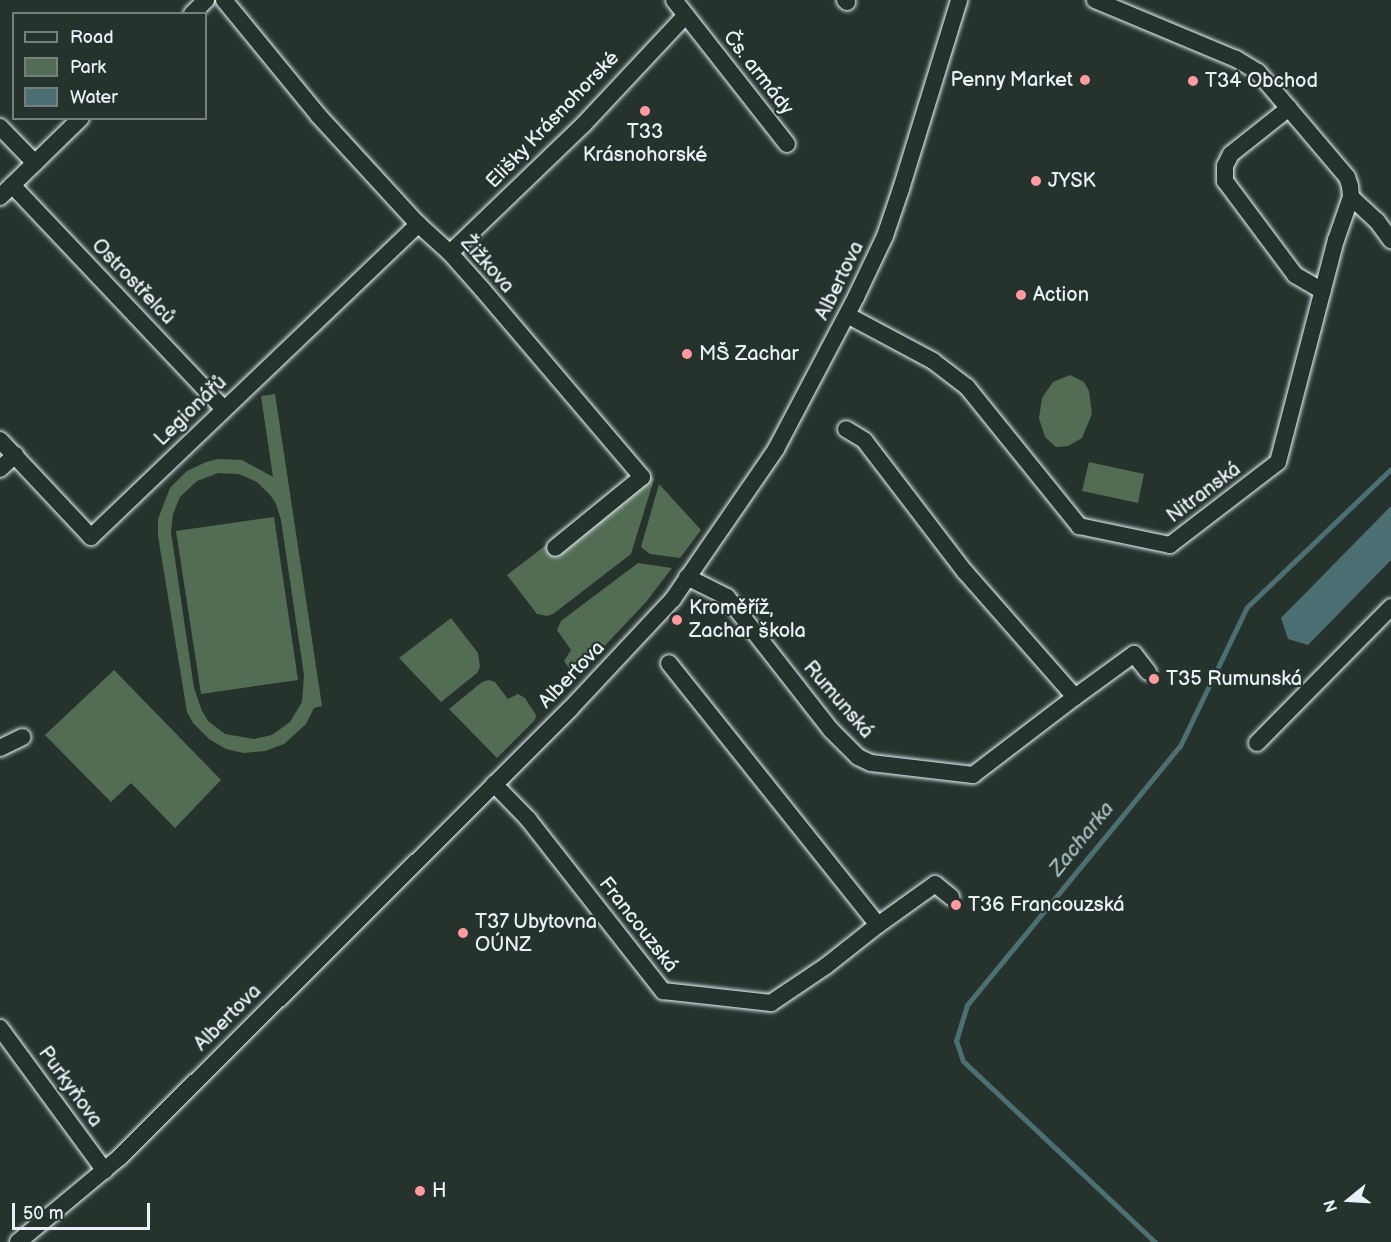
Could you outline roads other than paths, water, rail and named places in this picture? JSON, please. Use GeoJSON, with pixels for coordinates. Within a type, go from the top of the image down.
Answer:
{"type":"FeatureCollection","features":[{"type":"Feature","properties":{"kind":"street"},"geometry":{"type":"LineString","coordinates":[[194,12],[206,0]]}},
{"type":"Feature","properties":{"kind":"street","name":"Žižkova"},"geometry":{"type":"LineString","coordinates":[[224,0],[318,115],[418,224],[450,254],[546,362],[642,477],[555,548]]}},
{"type":"Feature","properties":{"kind":"street","name":"Čs. armády"},"geometry":{"type":"LineString","coordinates":[[674,0],[787,144]]}},
{"type":"Feature","properties":{"kind":"street","name":"Albertova"},"geometry":{"type":"LineString","coordinates":[[18,1242],[105,1170],[494,784],[673,599],[776,448],[847,315],[885,236],[959,0]]}},
{"type":"Feature","properties":{"kind":"street"},"geometry":{"type":"LineString","coordinates":[[1095,0],[1236,58],[1258,72],[1347,177],[1351,198],[1377,220],[1391,240]]}},
{"type":"Feature","properties":{"kind":"street","name":"Elišky Krásnohorské"},"geometry":{"type":"LineString","coordinates":[[450,254],[584,123],[686,15]]}},
{"type":"Feature","properties":{"kind":"street"},"geometry":{"type":"LineString","coordinates":[[1289,108],[1231,154],[1225,166],[1225,182],[1295,275],[1323,291]]}},
{"type":"Feature","properties":{"kind":"street"},"geometry":{"type":"LineString","coordinates":[[6,191],[79,120]]}},
{"type":"Feature","properties":{"kind":"street"},"geometry":{"type":"LineString","coordinates":[[0,127],[35,163]]}},
{"type":"Feature","properties":{"kind":"street","name":"Ostrostřelců"},"geometry":{"type":"LineString","coordinates":[[6,191],[224,408]]}},
{"type":"Feature","properties":{"kind":"street","name":"Nitranská"},"geometry":{"type":"LineString","coordinates":[[847,315],[933,361],[968,387],[1079,526],[1170,545],[1278,462],[1336,240],[1351,198]]}},
{"type":"Feature","properties":{"kind":"street","name":"Legionářů"},"geometry":{"type":"LineString","coordinates":[[0,440],[91,537],[418,224]]}},
{"type":"Feature","properties":{"kind":"street"},"geometry":{"type":"LineString","coordinates":[[846,429],[864,440],[965,572],[1075,697]]}},
{"type":"Feature","properties":{"kind":"street"},"geometry":{"type":"LineString","coordinates":[[0,470],[15,455]]}},
{"type":"Feature","properties":{"kind":"street","name":"Rumunská"},"geometry":{"type":"LineString","coordinates":[[687,578],[727,597],[831,730],[858,757],[871,763],[973,775],[1134,654],[1148,672]]}},
{"type":"Feature","properties":{"kind":"street"},"geometry":{"type":"LineString","coordinates":[[1257,743],[1391,607]]}},
{"type":"Feature","properties":{"kind":"street"},"geometry":{"type":"LineString","coordinates":[[669,663],[878,925]]}},
{"type":"Feature","properties":{"kind":"street"},"geometry":{"type":"LineString","coordinates":[[0,748],[23,737]]}},
{"type":"Feature","properties":{"kind":"street","name":"Francouzská"},"geometry":{"type":"LineString","coordinates":[[494,784],[528,819],[663,990],[771,1003],[826,966],[935,884],[951,897]]}},
{"type":"Feature","properties":{"kind":"street","name":"Purkyňova"},"geometry":{"type":"LineString","coordinates":[[0,1028],[105,1170]]}},
{"type":"Feature","properties":{"kind":"water"},"geometry":{"type":"Polygon","coordinates":[[[1391,506],[1391,560],[1308,645],[1288,639],[1281,618],[1391,506]]]}},
{"type":"Feature","properties":{"kind":"waterway","name":"Zacharka"},"geometry":{"type":"LineString","coordinates":[[1155,1242],[963,1061],[956,1041],[967,1005],[1180,746],[1247,607],[1391,469]]}},
{"type":"Feature","properties":{"kind":"place","name":"Penny Market"},"geometry":{"type":"Point","coordinates":[1085,80]}},
{"type":"Feature","properties":{"kind":"place","name":"T34 Obchod"},"geometry":{"type":"Point","coordinates":[1193,81]}},
{"type":"Feature","properties":{"kind":"place","name":"T33 Krásnohorské"},"geometry":{"type":"Point","coordinates":[645,111]}},
{"type":"Feature","properties":{"kind":"place","name":"JYSK"},"geometry":{"type":"Point","coordinates":[1036,181]}},
{"type":"Feature","properties":{"kind":"place","name":"Action"},"geometry":{"type":"Point","coordinates":[1021,295]}},
{"type":"Feature","properties":{"kind":"place","name":"MŠ Zachar"},"geometry":{"type":"Point","coordinates":[687,354]}},
{"type":"Feature","properties":{"kind":"place","name":"Kroměříž, Zachar škola"},"geometry":{"type":"Point","coordinates":[677,620]}},
{"type":"Feature","properties":{"kind":"place","name":"T35 Rumunská"},"geometry":{"type":"Point","coordinates":[1154,679]}},
{"type":"Feature","properties":{"kind":"place","name":"T36 Francouzská"},"geometry":{"type":"Point","coordinates":[956,905]}},
{"type":"Feature","properties":{"kind":"place","name":"T37 Ubytovna OÚNZ"},"geometry":{"type":"Point","coordinates":[463,933]}},
{"type":"Feature","properties":{"kind":"place","name":"H"},"geometry":{"type":"Point","coordinates":[420,1191]}}]}
